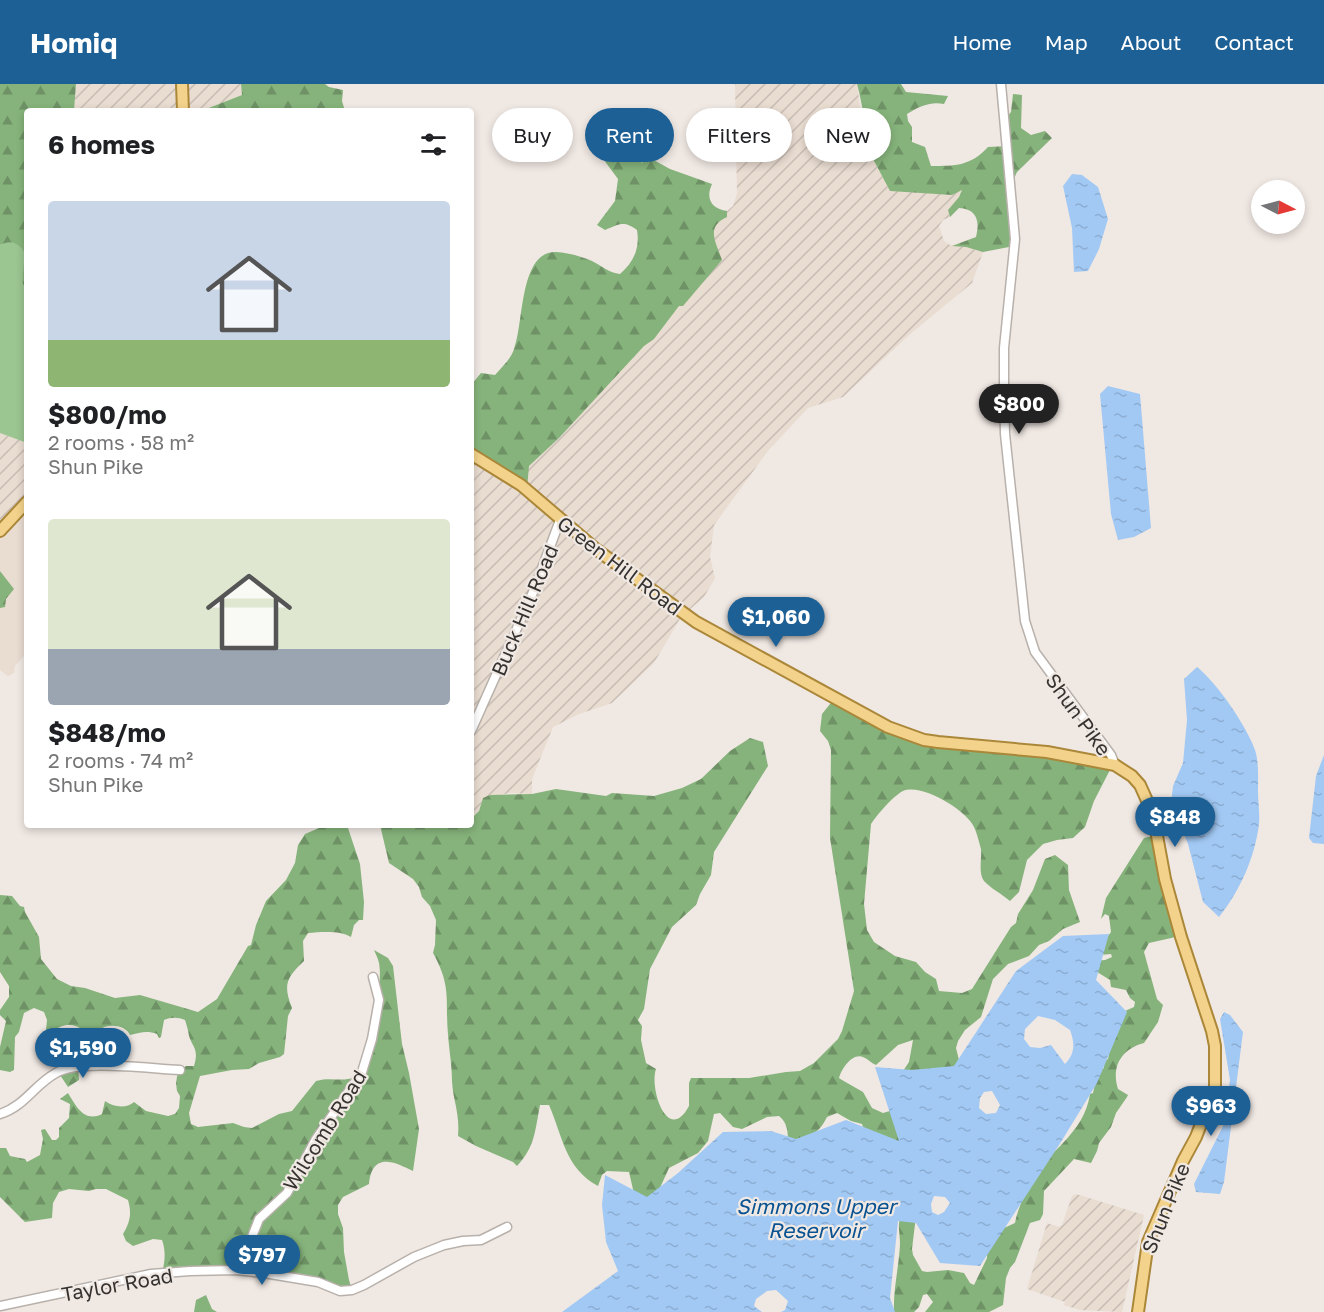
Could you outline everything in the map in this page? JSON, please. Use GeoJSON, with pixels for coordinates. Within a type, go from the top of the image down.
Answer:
{"type":"FeatureCollection","features":[{"type":"Feature","properties":{"kind":"main road"},"geometry":{"type":"LineString","coordinates":[[182,84],[183,108]]}},
{"type":"Feature","properties":{"kind":"main road","name":"Green Hill Road"},"geometry":{"type":"LineString","coordinates":[[474,456],[521,485],[597,550],[696,622],[888,727],[918,738],[938,742],[1047,752],[1115,765]]}},
{"type":"Feature","properties":{"kind":"main road"},"geometry":{"type":"LineString","coordinates":[[0,531],[24,505]]}},
{"type":"Feature","properties":{"kind":"main road","name":"Shun Pike"},"geometry":{"type":"LineString","coordinates":[[1115,765],[1132,776],[1140,785],[1153,814],[1165,879],[1181,937],[1207,1011],[1215,1046],[1215,1088],[1196,1137],[1148,1242],[1138,1312]]}},
{"type":"Feature","properties":{"kind":"street","name":"Shun Pike"},"geometry":{"type":"LineString","coordinates":[[1001,84],[1015,239],[1004,359],[1005,434],[1013,488],[1025,621],[1035,652],[1111,755],[1115,765]]}},
{"type":"Feature","properties":{"kind":"street","name":"Buck Hill Road"},"geometry":{"type":"LineString","coordinates":[[474,724],[534,590],[560,520]]}},
{"type":"Feature","properties":{"kind":"street","name":"Wilcomb Road"},"geometry":{"type":"LineString","coordinates":[[238,1270],[259,1219],[287,1193],[316,1139],[362,1072],[372,1039],[379,1000],[373,977]]}},
{"type":"Feature","properties":{"kind":"street"},"geometry":{"type":"LineString","coordinates":[[0,1113],[17,1106],[49,1077],[65,1068],[100,1066],[180,1070]]}},
{"type":"Feature","properties":{"kind":"street","name":"Taylor Road"},"geometry":{"type":"LineString","coordinates":[[0,1306],[151,1274],[238,1270],[307,1279],[340,1291],[352,1290],[364,1286],[414,1257],[444,1245],[481,1240],[507,1227]]}},
{"type":"Feature","properties":{"kind":"shaded area"},"geometry":{"type":"Polygon","coordinates":[[[76,84],[241,84],[242,95],[209,108],[74,108],[76,84]]]}},
{"type":"Feature","properties":{"kind":"shaded area"},"geometry":{"type":"Polygon","coordinates":[[[735,84],[857,84],[861,108],[804,108],[804,162],[875,162],[890,191],[963,189],[948,210],[950,217],[943,220],[939,226],[944,241],[950,245],[983,252],[972,283],[909,335],[843,397],[808,408],[767,452],[714,525],[710,557],[715,578],[704,597],[681,617],[654,663],[612,703],[579,714],[553,727],[532,779],[532,794],[510,793],[483,798],[479,811],[474,816],[474,454],[529,466],[559,438],[644,345],[654,339],[679,306],[714,237],[713,228],[717,221],[727,217],[727,211],[733,206],[737,194],[736,162],[792,162],[792,108],[735,108],[735,84]]]}},
{"type":"Feature","properties":{"kind":"shaded area"},"geometry":{"type":"Polygon","coordinates":[[[0,433],[24,442],[24,504],[0,529],[0,433]]]}},
{"type":"Feature","properties":{"kind":"shaded area"},"geometry":{"type":"Polygon","coordinates":[[[24,504],[24,656],[15,666],[14,673],[8,676],[0,670],[0,608],[13,589],[0,571],[0,529],[24,504]]]}},
{"type":"Feature","properties":{"kind":"shaded area"},"geometry":{"type":"Polygon","coordinates":[[[1076,1194],[1144,1215],[1122,1312],[1080,1310],[1064,1305],[1065,1302],[1027,1289],[1047,1223],[1059,1227],[1062,1225],[1072,1196],[1076,1194]]]}},
{"type":"Feature","properties":{"kind":"green space"},"geometry":{"type":"Polygon","coordinates":[[[0,84],[76,84],[74,108],[24,108],[24,252],[14,243],[8,242],[0,245],[0,84]]]}},
{"type":"Feature","properties":{"kind":"green space"},"geometry":{"type":"Polygon","coordinates":[[[241,84],[325,84],[343,90],[344,108],[209,108],[242,95],[241,84]]]}},
{"type":"Feature","properties":{"kind":"green space"},"geometry":{"type":"Polygon","coordinates":[[[857,84],[901,84],[906,92],[948,96],[944,104],[924,105],[907,114],[912,127],[912,142],[925,147],[931,166],[948,166],[969,161],[988,147],[1007,146],[1005,119],[1011,112],[1013,94],[1022,95],[1021,128],[1031,135],[1045,131],[1052,138],[1017,172],[1011,185],[1014,246],[983,252],[952,246],[976,237],[977,221],[973,213],[959,208],[950,217],[948,210],[962,190],[952,195],[890,191],[875,162],[891,162],[891,108],[862,108],[857,84]]]}},
{"type":"Feature","properties":{"kind":"green space"},"geometry":{"type":"Polygon","coordinates":[[[605,162],[657,162],[712,184],[709,194],[711,202],[717,208],[727,211],[727,217],[716,225],[714,230],[715,241],[722,260],[683,306],[679,306],[654,339],[644,346],[559,438],[529,466],[527,489],[474,455],[474,381],[481,373],[495,375],[511,356],[517,338],[529,276],[535,263],[544,255],[556,252],[574,255],[620,274],[629,265],[637,249],[637,230],[625,224],[605,230],[597,225],[615,201],[618,179],[605,162]]]}},
{"type":"Feature","properties":{"kind":"green space"},"geometry":{"type":"Polygon","coordinates":[[[7,241],[17,243],[24,251],[22,282],[24,286],[24,442],[0,433],[0,245],[7,241]]]}},
{"type":"Feature","properties":{"kind":"green space"},"geometry":{"type":"Polygon","coordinates":[[[24,263],[24,286],[22,282],[24,263]]]}},
{"type":"Feature","properties":{"kind":"green space"},"geometry":{"type":"Polygon","coordinates":[[[0,571],[14,589],[6,599],[5,607],[0,608],[0,571]]]}},
{"type":"Feature","properties":{"kind":"green space"},"geometry":{"type":"Polygon","coordinates":[[[834,699],[924,740],[1112,766],[1094,801],[1085,827],[1073,838],[1043,844],[1027,860],[1019,892],[1010,901],[982,878],[981,849],[974,827],[962,813],[943,800],[921,791],[903,791],[890,801],[871,824],[864,904],[867,930],[874,942],[895,956],[916,962],[936,979],[939,991],[962,993],[972,989],[1011,927],[1016,923],[1018,914],[1033,890],[1045,859],[1055,855],[1068,865],[1069,890],[1080,922],[1063,929],[1049,941],[1039,945],[1029,956],[1008,964],[993,979],[981,1017],[965,1030],[958,1041],[956,1048],[959,1060],[954,1070],[897,1080],[909,1062],[913,1040],[898,1045],[876,1065],[859,1056],[851,1059],[845,1066],[839,1078],[863,1092],[872,1108],[883,1113],[893,1110],[900,1141],[895,1151],[866,1136],[862,1124],[837,1113],[827,1117],[816,1132],[788,1144],[786,1125],[779,1116],[767,1117],[742,1129],[733,1127],[720,1113],[714,1114],[708,1141],[698,1153],[669,1168],[654,1201],[635,1198],[629,1172],[607,1171],[602,1175],[598,1186],[587,1179],[578,1170],[566,1151],[549,1105],[540,1105],[531,1145],[517,1166],[458,1136],[445,985],[433,953],[436,920],[413,879],[389,863],[381,828],[474,828],[474,816],[479,811],[483,798],[490,795],[532,794],[556,789],[606,796],[612,793],[654,796],[682,788],[701,779],[730,751],[750,738],[763,742],[768,766],[714,852],[711,875],[696,905],[672,927],[650,969],[644,1009],[638,1020],[642,1026],[641,1040],[646,1063],[656,1069],[655,1089],[662,1110],[667,1117],[674,1119],[681,1116],[689,1106],[691,1078],[749,1078],[800,1071],[814,1063],[838,1039],[842,1031],[854,991],[830,838],[831,750],[828,741],[820,731],[822,714],[834,699]]]}},
{"type":"Feature","properties":{"kind":"green space"},"geometry":{"type":"Polygon","coordinates":[[[319,828],[348,828],[360,864],[364,902],[363,920],[359,920],[354,925],[351,937],[336,932],[308,933],[303,941],[304,961],[293,972],[288,982],[287,988],[292,1008],[288,1016],[284,1054],[249,1069],[200,1076],[189,1113],[191,1124],[198,1127],[233,1123],[252,1128],[279,1114],[292,1111],[316,1081],[343,1080],[361,1075],[379,988],[379,963],[374,950],[388,958],[393,966],[402,1044],[419,1129],[413,1171],[391,1162],[379,1163],[374,1167],[369,1184],[343,1197],[338,1205],[352,1290],[268,1274],[162,1273],[165,1256],[162,1240],[153,1239],[133,1246],[126,1241],[123,1234],[130,1218],[128,1200],[106,1189],[89,1191],[69,1189],[59,1192],[53,1203],[52,1218],[25,1222],[0,1197],[0,1148],[6,1148],[10,1156],[25,1159],[27,1162],[40,1155],[43,1139],[41,1130],[45,1129],[52,1140],[56,1140],[59,1137],[59,1128],[69,1118],[70,1104],[60,1099],[68,1093],[81,1112],[90,1116],[102,1114],[105,1101],[120,1106],[127,1106],[134,1102],[146,1111],[168,1116],[175,1114],[179,1108],[180,1096],[176,1083],[178,1071],[186,1066],[194,1066],[196,1052],[185,1020],[182,1019],[164,1020],[159,1038],[153,1033],[143,1032],[130,1035],[121,1027],[104,1027],[100,1029],[97,1044],[101,1049],[111,1052],[108,1067],[78,1068],[79,1080],[68,1087],[58,1072],[73,1065],[72,1053],[84,1040],[83,1031],[67,1025],[49,1032],[46,1030],[47,1020],[44,1012],[34,1008],[24,1013],[19,1032],[15,1037],[14,1070],[10,1072],[0,1070],[0,1047],[6,1021],[0,1015],[0,1010],[9,997],[9,986],[0,972],[0,895],[12,896],[20,906],[24,907],[39,937],[41,959],[57,979],[71,986],[115,998],[140,995],[198,1012],[217,999],[248,946],[251,945],[266,901],[286,880],[295,863],[298,845],[305,834],[319,828]]]}},
{"type":"Feature","properties":{"kind":"green space"},"geometry":{"type":"Polygon","coordinates":[[[1158,835],[1180,936],[1149,943],[1144,952],[1157,999],[1163,1005],[1158,1022],[1144,1043],[1124,1054],[1117,1066],[1118,1089],[1128,1095],[1116,1113],[1111,1127],[1099,1143],[1091,1163],[1074,1159],[1044,1191],[1043,1214],[1040,1220],[1030,1223],[1015,1262],[1010,1268],[1006,1278],[1003,1305],[989,1312],[925,1312],[933,1302],[927,1294],[923,1295],[919,1307],[914,1312],[894,1312],[901,1215],[916,1216],[912,1249],[922,1271],[948,1270],[964,1273],[974,1285],[987,1258],[987,1246],[991,1234],[1015,1223],[1023,1198],[1036,1175],[1081,1120],[1090,1094],[1093,1093],[1098,1071],[1104,1068],[1104,1062],[1108,1059],[1116,1015],[1134,1007],[1135,1002],[1126,990],[1111,987],[1110,980],[1081,962],[1105,960],[1112,957],[1111,954],[1100,955],[1100,949],[1105,948],[1105,940],[1111,932],[1109,916],[1105,914],[1101,919],[1106,898],[1144,838],[1158,835]]]}},
{"type":"Feature","properties":{"kind":"green space"},"geometry":{"type":"Polygon","coordinates":[[[206,1295],[212,1309],[217,1312],[194,1312],[196,1300],[206,1295]]]}},
{"type":"Feature","properties":{"kind":"water"},"geometry":{"type":"Polygon","coordinates":[[[1072,174],[1082,175],[1098,187],[1108,219],[1099,249],[1088,271],[1074,272],[1072,228],[1063,186],[1072,174]]]}},
{"type":"Feature","properties":{"kind":"water"},"geometry":{"type":"Polygon","coordinates":[[[1108,386],[1140,394],[1151,528],[1134,537],[1118,540],[1111,514],[1100,394],[1108,386]]]}},
{"type":"Feature","properties":{"kind":"water"},"geometry":{"type":"Polygon","coordinates":[[[1197,667],[1213,683],[1238,717],[1251,740],[1258,765],[1259,820],[1254,849],[1240,885],[1219,917],[1203,902],[1188,844],[1171,803],[1173,786],[1183,763],[1187,720],[1184,679],[1197,667]]]}},
{"type":"Feature","properties":{"kind":"water"},"geometry":{"type":"Polygon","coordinates":[[[1324,755],[1324,844],[1313,843],[1309,838],[1316,776],[1324,755]]]}},
{"type":"Feature","properties":{"kind":"water","name":"Simmons Upper Reservoir"},"geometry":{"type":"Polygon","coordinates":[[[1109,934],[1096,980],[1127,1012],[1097,1083],[980,1266],[940,1263],[916,1223],[898,1221],[890,1298],[895,1312],[781,1312],[785,1310],[788,1301],[776,1290],[767,1291],[756,1299],[754,1306],[762,1312],[562,1312],[618,1271],[606,1242],[602,1205],[605,1175],[647,1197],[678,1173],[723,1132],[771,1131],[796,1139],[846,1120],[899,1141],[875,1067],[912,1070],[954,1066],[1016,971],[1063,936],[1109,934]],[[1038,1016],[1025,1029],[1024,1039],[1030,1047],[1040,1048],[1051,1045],[1065,1064],[1073,1048],[1070,1030],[1055,1020],[1038,1016]],[[992,1091],[984,1092],[980,1098],[979,1108],[986,1114],[996,1113],[1000,1105],[992,1091]],[[934,1196],[931,1204],[932,1212],[938,1215],[944,1212],[950,1203],[945,1197],[934,1196]]]}},
{"type":"Feature","properties":{"kind":"water"},"geometry":{"type":"Polygon","coordinates":[[[1224,1012],[1230,1015],[1243,1032],[1224,1182],[1220,1194],[1196,1192],[1194,1184],[1224,1124],[1230,1080],[1220,1019],[1224,1012]]]}}]}
